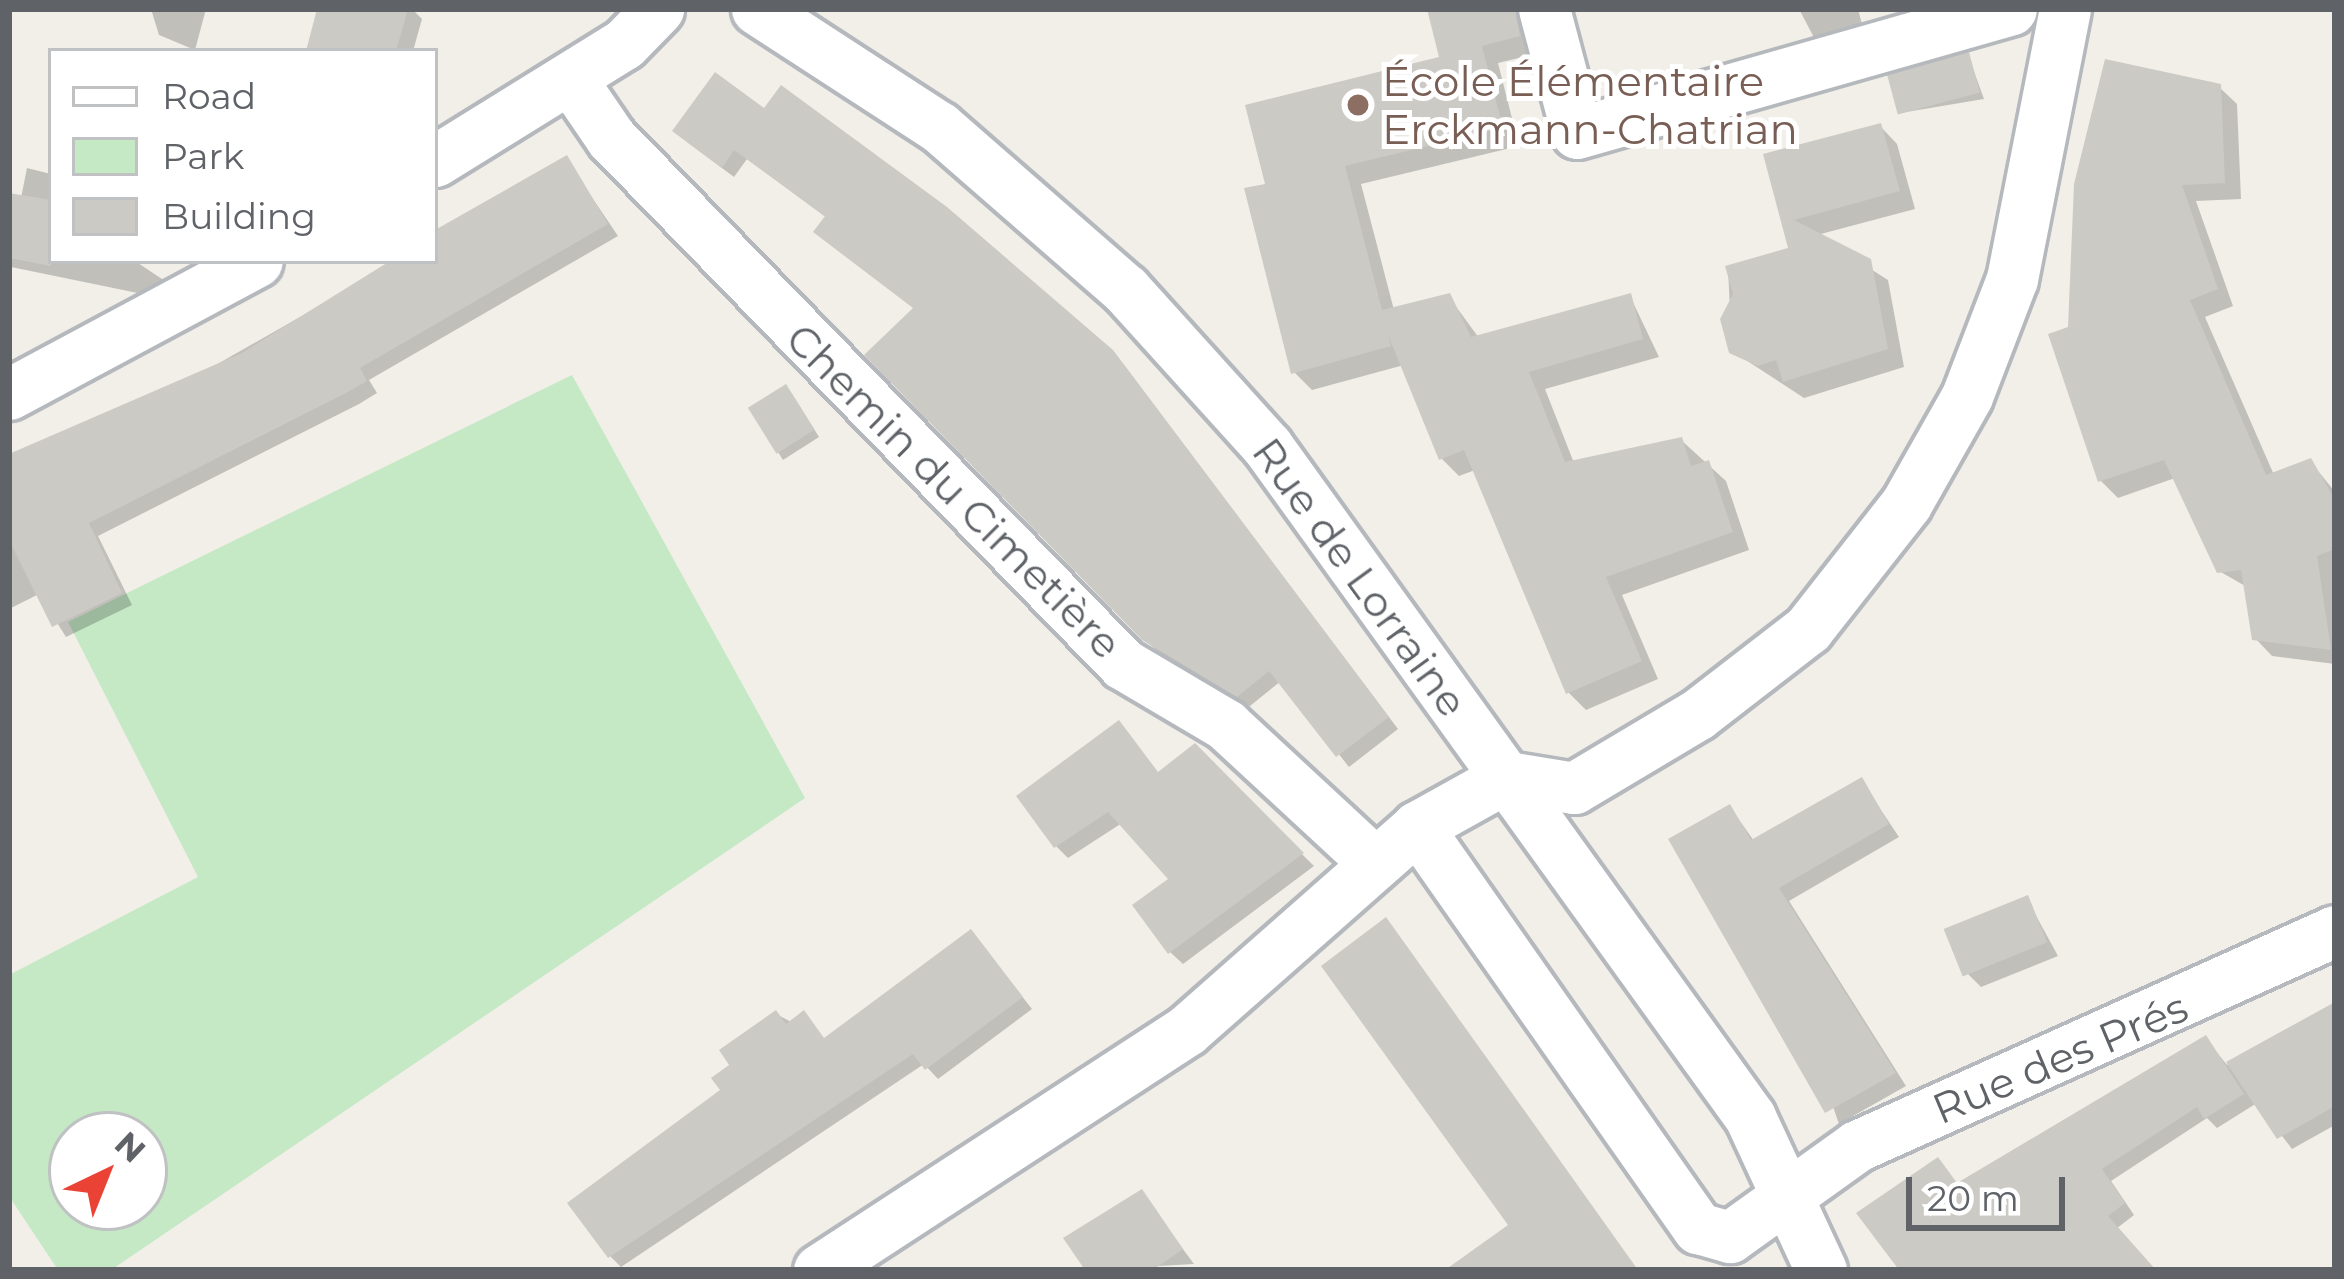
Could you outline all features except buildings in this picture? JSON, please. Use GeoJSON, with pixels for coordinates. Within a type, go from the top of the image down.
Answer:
{"type":"FeatureCollection","features":[{"type":"Feature","properties":{"kind":"street"},"geometry":{"type":"LineString","coordinates":[[438,158],[570,78],[658,9]]}},
{"type":"Feature","properties":{"kind":"street","name":"Rue de Lorraine"},"geometry":{"type":"LineString","coordinates":[[757,9],[939,127],[1125,289],[1267,446],[1750,1117],[1792,1195],[1821,1270]]}},
{"type":"Feature","properties":{"kind":"street"},"geometry":{"type":"LineString","coordinates":[[1544,9],[1577,133],[2011,9]]}},
{"type":"Feature","properties":{"kind":"street"},"geometry":{"type":"LineString","coordinates":[[819,1270],[1187,1030],[1418,827],[1507,777],[1574,788],[1698,714],[1808,629],[1906,504],[1967,396],[2012,279],[2065,9]]}},
{"type":"Feature","properties":{"kind":"street","name":"Chemin du Cimetière"},"geometry":{"type":"LineString","coordinates":[[570,78],[611,138],[1123,664],[1226,725],[1376,863]]}},
{"type":"Feature","properties":{"kind":"street"},"geometry":{"type":"LineString","coordinates":[[9,394],[250,264]]}},
{"type":"Feature","properties":{"kind":"street","name":"Rue des Prés"},"geometry":{"type":"LineString","coordinates":[[1418,827],[1698,1228],[1730,1237],[1857,1146],[2335,932]]}},
{"type":"Feature","properties":{"kind":"green space"},"geometry":{"type":"Polygon","coordinates":[[[572,375],[805,798],[111,1270],[58,1270],[9,1196],[9,975],[198,877],[68,622],[572,375]]]}},
{"type":"Feature","properties":{"kind":"place","name":"École Élémentaire Erckmann-Chatrian"},"geometry":{"type":"Point","coordinates":[1358,105]}}]}
